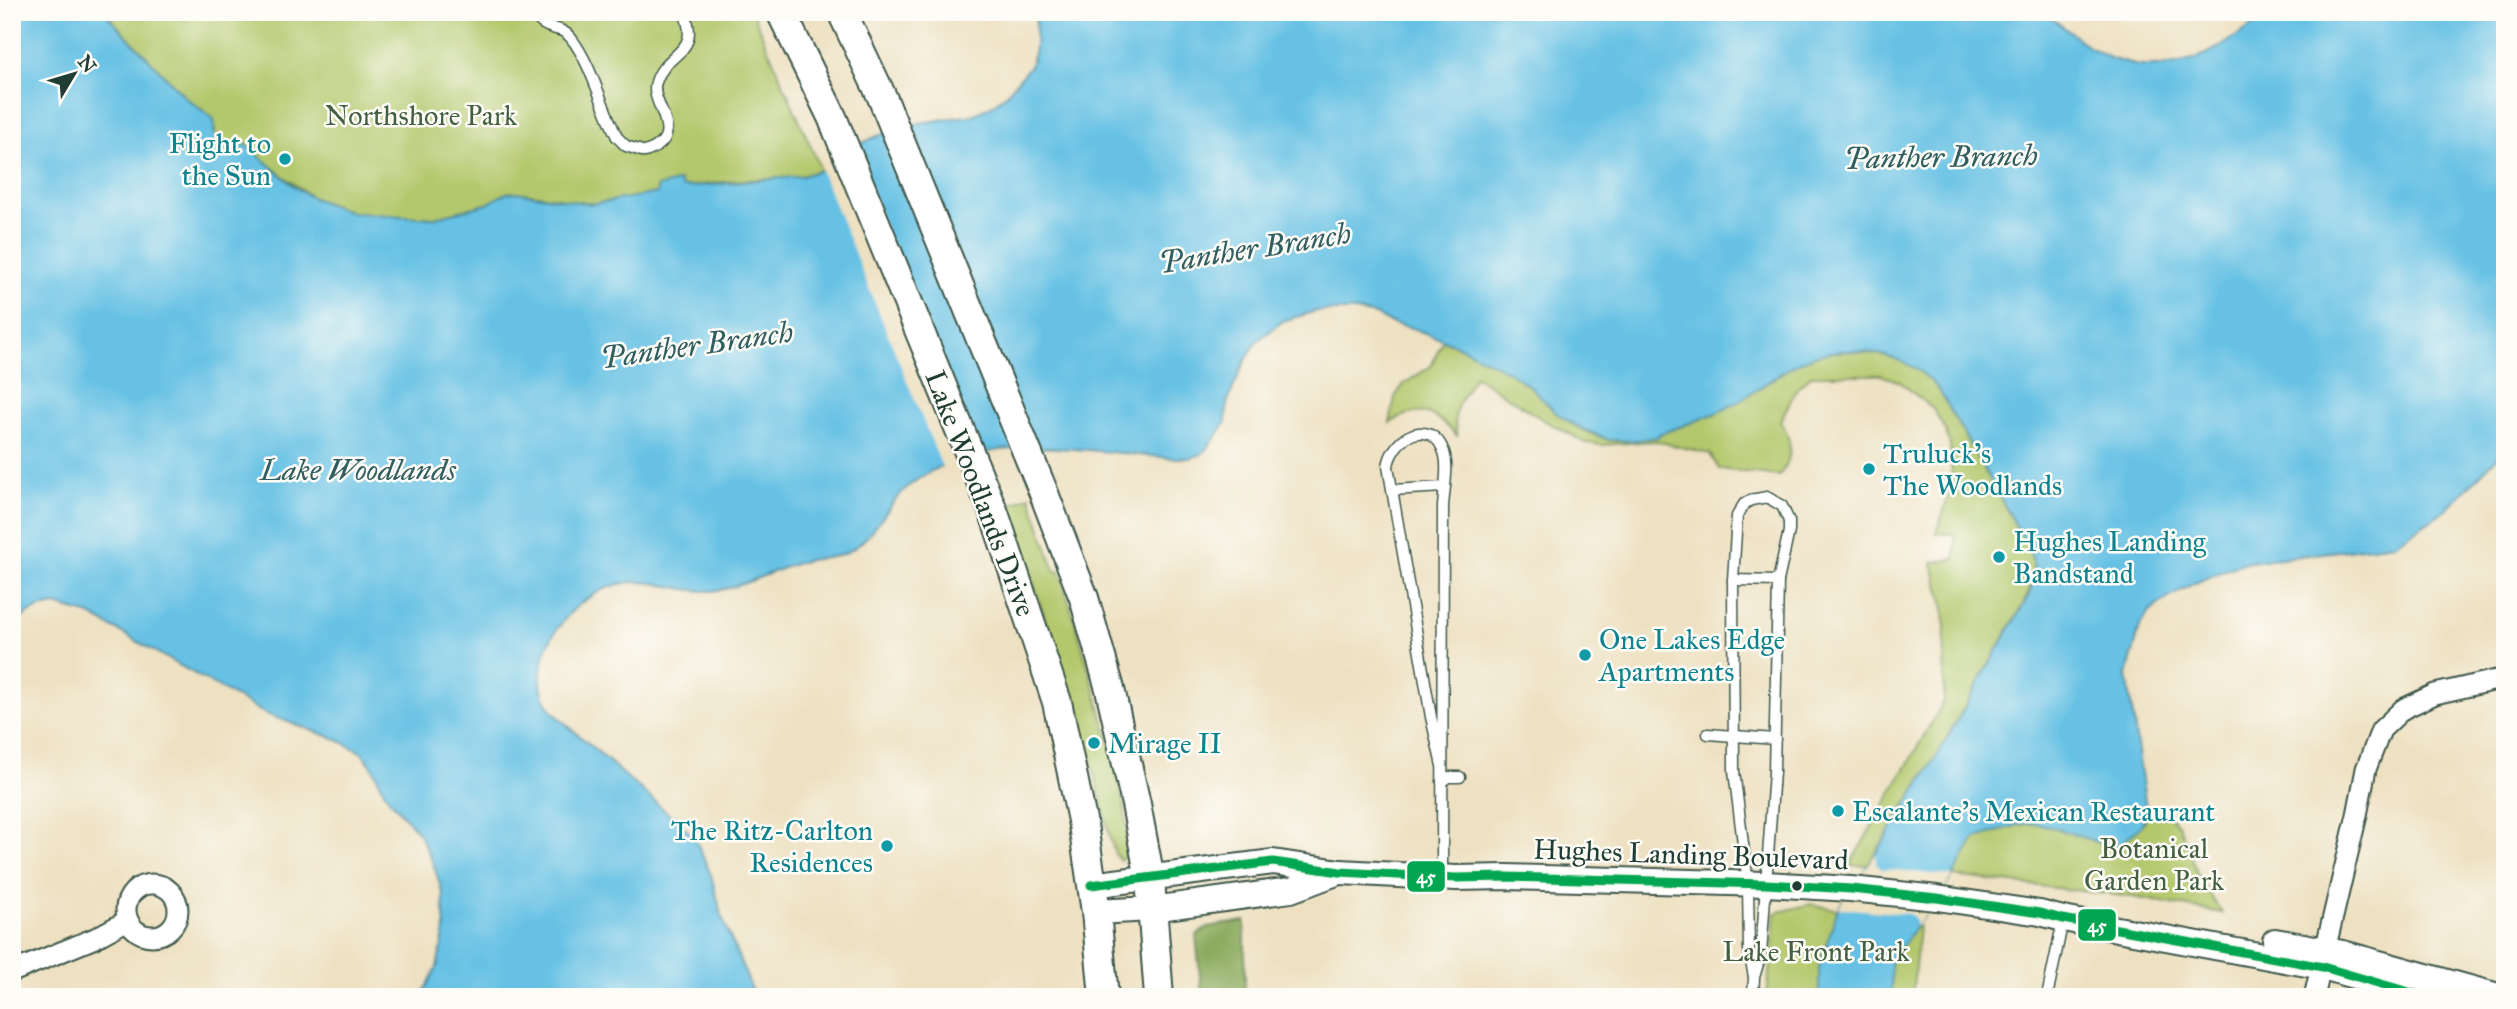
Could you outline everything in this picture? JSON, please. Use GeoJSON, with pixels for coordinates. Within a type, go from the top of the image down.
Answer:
{"type":"FeatureCollection","features":[{"type":"Feature","properties":{"kind":"main road","name":"Lake Woodlands Drive"},"geometry":{"type":"LineString","coordinates":[[781,12],[832,117],[993,513],[1057,702],[1083,825],[1104,997]]}},
{"type":"Feature","properties":{"kind":"main road","name":"Lake Woodlands Drive"},"geometry":{"type":"LineString","coordinates":[[842,12],[882,97],[1084,598],[1110,689],[1136,804],[1150,879],[1159,997]]}},
{"type":"Feature","properties":{"kind":"street"},"geometry":{"type":"LineString","coordinates":[[2314,997],[2325,958],[2365,769],[2382,730],[2403,709],[2435,694],[2505,678]]}},
{"type":"Feature","properties":{"kind":"street","name":"Hughes Landing Boulevard"},"geometry":{"type":"LineString","coordinates":[[1093,899],[1150,879],[1273,862],[1340,872],[1757,884],[1851,890],[2056,914],[2325,958],[2502,997]]}},
{"type":"Feature","properties":{"kind":"street","name":"Hughes Landing Boulevard"},"geometry":{"type":"LineString","coordinates":[[1093,899],[1152,909],[1291,890],[1340,872]]}},
{"type":"Feature","properties":{"kind":"street"},"geometry":{"type":"LineString","coordinates":[[12,972],[95,938],[128,920]]}},
{"type":"Feature","properties":{"kind":"street","name":"Hughes Landing Boulevard"},"geometry":{"type":"LineString","coordinates":[[2325,958],[2426,997]]}},
{"type":"Feature","properties":{"kind":"lane"},"geometry":{"type":"LineString","coordinates":[[532,12],[541,24],[569,35],[582,56],[617,137],[626,146],[645,152],[659,145],[665,138],[665,119],[654,89],[664,68],[688,42],[689,24],[684,12]]}},
{"type":"Feature","properties":{"kind":"lane"},"geometry":{"type":"LineString","coordinates":[[1442,765],[1431,717],[1388,466],[1390,454],[1396,445],[1416,433],[1426,433],[1437,441],[1444,452],[1442,876]]}},
{"type":"Feature","properties":{"kind":"lane"},"geometry":{"type":"LineString","coordinates":[[1392,490],[1444,487]]}},
{"type":"Feature","properties":{"kind":"lane"},"geometry":{"type":"LineString","coordinates":[[1753,997],[1754,977],[1749,950],[1757,884],[1775,739],[1778,581],[1788,543],[1789,521],[1782,506],[1767,497],[1744,504],[1737,516],[1733,580],[1734,771],[1757,884],[1761,954],[1754,977]]}},
{"type":"Feature","properties":{"kind":"lane"},"geometry":{"type":"LineString","coordinates":[[1733,580],[1778,581]]}},
{"type":"Feature","properties":{"kind":"lane"},"geometry":{"type":"LineString","coordinates":[[1708,734],[1775,739]]}},
{"type":"Feature","properties":{"kind":"lane"},"geometry":{"type":"LineString","coordinates":[[1442,782],[1449,777],[1460,777]]}},
{"type":"Feature","properties":{"kind":"lane"},"geometry":{"type":"LineString","coordinates":[[2047,997],[2056,914]]}},
{"type":"Feature","properties":{"kind":"green space","name":"Northshore Park"},"geometry":{"type":"Polygon","coordinates":[[[104,12],[752,12],[821,170],[793,177],[682,187],[680,182],[658,193],[601,204],[516,192],[487,204],[432,218],[350,212],[313,198],[275,170],[215,144],[214,119],[186,98],[104,12]]]}},
{"type":"Feature","properties":{"kind":"green space"},"geometry":{"type":"Polygon","coordinates":[[[1469,313],[1458,346],[1515,375],[1573,424],[1610,440],[1641,438],[1698,419],[1745,397],[1803,360],[1830,353],[1858,352],[1895,358],[1919,370],[1939,390],[2027,545],[2033,567],[2032,581],[2024,603],[1938,753],[1868,865],[1849,866],[1944,701],[1945,623],[1943,602],[1932,562],[1955,559],[1955,534],[1937,533],[1949,494],[1952,465],[1946,432],[1934,410],[1900,382],[1881,375],[1812,375],[1797,388],[1780,421],[1790,449],[1787,463],[1779,476],[1719,469],[1710,454],[1656,441],[1602,445],[1586,443],[1545,421],[1475,376],[1456,412],[1458,437],[1435,417],[1419,412],[1390,423],[1395,397],[1404,384],[1431,366],[1443,340],[1451,343],[1469,313]]]}},
{"type":"Feature","properties":{"kind":"green space"},"geometry":{"type":"Polygon","coordinates":[[[1030,496],[1055,572],[1060,571],[1108,735],[1124,804],[1130,847],[1126,856],[1120,860],[1111,841],[1081,720],[1006,507],[1030,496]]]}},
{"type":"Feature","properties":{"kind":"green space","name":"Botanical Garden Park"},"geometry":{"type":"Polygon","coordinates":[[[2146,813],[2163,813],[2179,825],[2200,880],[2222,913],[2133,897],[1953,876],[1975,838],[2007,827],[2029,823],[2051,826],[2104,845],[2145,821],[2146,813]]]}},
{"type":"Feature","properties":{"kind":"green space","name":"Lake Front Park"},"geometry":{"type":"Polygon","coordinates":[[[1811,904],[1919,927],[1912,997],[1767,997],[1775,913],[1811,904]]]}},
{"type":"Feature","properties":{"kind":"green space"},"geometry":{"type":"Polygon","coordinates":[[[1245,921],[1245,997],[1202,997],[1196,936],[1208,927],[1245,921]]]}},
{"type":"Feature","properties":{"kind":"water","name":"Lake Woodlands"},"geometry":{"type":"Polygon","coordinates":[[[12,12],[104,12],[186,98],[214,119],[215,144],[245,144],[295,187],[313,198],[350,212],[432,218],[487,204],[506,193],[516,192],[592,204],[657,193],[657,187],[680,181],[682,187],[686,187],[802,176],[821,170],[856,146],[875,137],[912,124],[973,115],[993,105],[1030,66],[1035,49],[1036,12],[2044,12],[2089,47],[2112,59],[2139,66],[2165,66],[2194,60],[2220,47],[2273,12],[2505,12],[2505,449],[2447,509],[2394,544],[2242,563],[2193,584],[2160,603],[2141,623],[2127,675],[2146,808],[2144,820],[2138,829],[2118,845],[2103,844],[2039,824],[2014,826],[1975,838],[1953,876],[1891,961],[1892,997],[1819,997],[1819,967],[1838,908],[1876,854],[1938,754],[2029,595],[2033,582],[2032,557],[2027,545],[1939,390],[1927,377],[1894,359],[1876,353],[1837,351],[1802,361],[1729,407],[1659,434],[1659,437],[1630,441],[1609,440],[1578,427],[1556,413],[1532,388],[1506,370],[1454,344],[1391,323],[1376,315],[1354,311],[1316,311],[1283,321],[1256,342],[1227,403],[1226,422],[1202,454],[1190,458],[1172,458],[1037,448],[970,456],[939,467],[910,485],[862,542],[840,555],[797,563],[719,590],[625,583],[591,596],[576,607],[552,637],[545,654],[541,672],[544,698],[558,717],[694,836],[711,875],[723,920],[755,997],[421,997],[437,967],[445,930],[443,894],[420,835],[386,795],[372,766],[361,752],[336,739],[266,714],[90,615],[56,605],[39,608],[12,625],[12,12]]]}},
{"type":"Feature","properties":{"kind":"pier"},"geometry":{"type":"Polygon","coordinates":[[[854,143],[970,459],[943,469],[819,166],[854,143]]]}},
{"type":"Feature","properties":{"kind":"pier"},"geometry":{"type":"Polygon","coordinates":[[[1876,854],[1876,863],[1881,869],[1953,876],[1916,927],[1915,918],[1909,914],[1838,908],[1876,854]]]}},
{"type":"Feature","properties":{"kind":"transit line","name":"45"},"geometry":{"type":"LineString","coordinates":[[1091,885],[1273,862],[1340,872],[1456,878],[1766,884],[1851,889],[2040,913],[2323,967],[2426,997]]}},
{"type":"Feature","properties":{"kind":"place","name":"Flight to the Sun"},"geometry":{"type":"Point","coordinates":[285,159]}},
{"type":"Feature","properties":{"kind":"place","name":"Truluck's The Woodlands"},"geometry":{"type":"Point","coordinates":[1869,469]}},
{"type":"Feature","properties":{"kind":"place","name":"Hughes Landing Bandstand"},"geometry":{"type":"Point","coordinates":[1999,557]}},
{"type":"Feature","properties":{"kind":"place","name":"One Lakes Edge Apartments"},"geometry":{"type":"Point","coordinates":[1585,655]}},
{"type":"Feature","properties":{"kind":"place","name":"Mirage II"},"geometry":{"type":"Point","coordinates":[1094,743]}},
{"type":"Feature","properties":{"kind":"place","name":"Escalante's Mexican Restaurant"},"geometry":{"type":"Point","coordinates":[1838,811]}},
{"type":"Feature","properties":{"kind":"place","name":"The Ritz-Carlton Residences"},"geometry":{"type":"Point","coordinates":[887,846]}},
{"type":"Feature","properties":{"kind":"water label","name":"Panther Branch"},"geometry":{"type":"Point","coordinates":[1941,157]}},
{"type":"Feature","properties":{"kind":"water label","name":"Panther Branch"},"geometry":{"type":"Point","coordinates":[1255,248]}},
{"type":"Feature","properties":{"kind":"water label","name":"Panther Branch"},"geometry":{"type":"Point","coordinates":[697,345]}}]}
